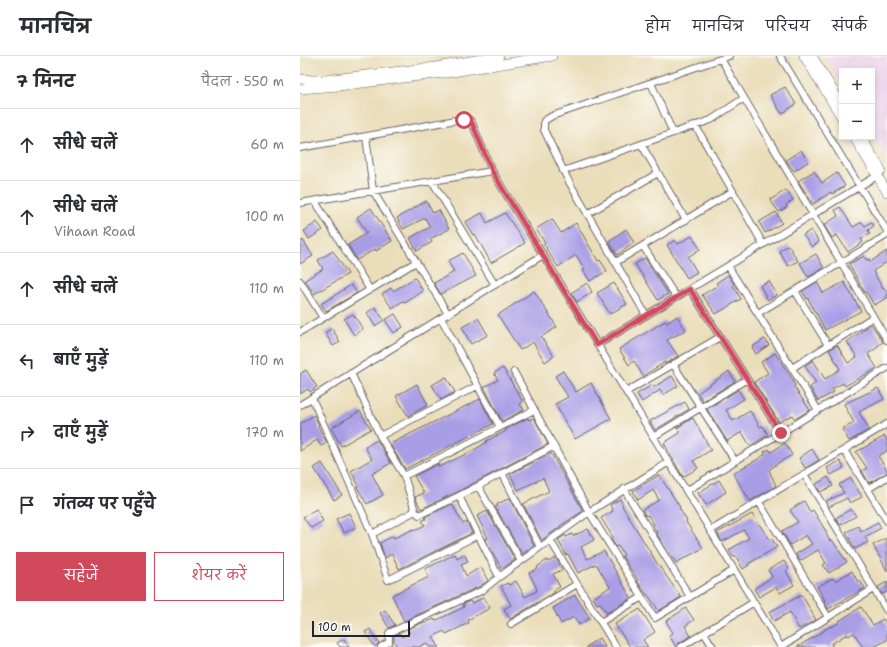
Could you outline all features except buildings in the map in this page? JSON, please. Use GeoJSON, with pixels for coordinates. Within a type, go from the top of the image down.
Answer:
{"type":"FeatureCollection","features":[{"type":"Feature","properties":{"kind":"main road"},"geometry":{"type":"LineString","coordinates":[[300,78],[324,80],[436,66],[499,56]]}},
{"type":"Feature","properties":{"kind":"main road"},"geometry":{"type":"LineString","coordinates":[[300,89],[445,73],[552,56]]}},
{"type":"Feature","properties":{"kind":"main road"},"geometry":{"type":"LineString","coordinates":[[804,56],[839,113]]}},
{"type":"Feature","properties":{"kind":"main road"},"geometry":{"type":"LineString","coordinates":[[812,56],[841,104]]}},
{"type":"Feature","properties":{"kind":"main road"},"geometry":{"type":"LineString","coordinates":[[856,140],[882,176]]}},
{"type":"Feature","properties":{"kind":"main road"},"geometry":{"type":"LineString","coordinates":[[863,140],[882,176],[887,192]]}},
{"type":"Feature","properties":{"kind":"street"},"geometry":{"type":"LineString","coordinates":[[646,315],[587,214],[564,171],[544,130],[544,121],[552,116],[729,56]]}},
{"type":"Feature","properties":{"kind":"street"},"geometry":{"type":"LineString","coordinates":[[780,56],[887,231]]}},
{"type":"Feature","properties":{"kind":"street"},"geometry":{"type":"LineString","coordinates":[[721,59],[887,340]]}},
{"type":"Feature","properties":{"kind":"street"},"geometry":{"type":"LineString","coordinates":[[651,83],[673,133]]}},
{"type":"Feature","properties":{"kind":"street"},"geometry":{"type":"LineString","coordinates":[[564,171],[711,120],[744,98]]}},
{"type":"Feature","properties":{"kind":"street"},"geometry":{"type":"LineString","coordinates":[[300,148],[456,120],[470,120],[492,171],[781,647],[873,589]]}},
{"type":"Feature","properties":{"kind":"street"},"geometry":{"type":"LineString","coordinates":[[695,125],[764,244]]}},
{"type":"Feature","properties":{"kind":"street"},"geometry":{"type":"LineString","coordinates":[[366,136],[373,191],[448,314]]}},
{"type":"Feature","properties":{"kind":"street"},"geometry":{"type":"LineString","coordinates":[[642,144],[686,220]]}},
{"type":"Feature","properties":{"kind":"street"},"geometry":{"type":"LineString","coordinates":[[300,203],[492,171]]}},
{"type":"Feature","properties":{"kind":"street"},"geometry":{"type":"LineString","coordinates":[[587,214],[658,173]]}},
{"type":"Feature","properties":{"kind":"street"},"geometry":{"type":"LineString","coordinates":[[597,345],[860,186],[882,176]]}},
{"type":"Feature","properties":{"kind":"street"},"geometry":{"type":"LineString","coordinates":[[432,181],[495,285]]}},
{"type":"Feature","properties":{"kind":"street"},"geometry":{"type":"LineString","coordinates":[[616,262],[733,191]]}},
{"type":"Feature","properties":{"kind":"street"},"geometry":{"type":"LineString","coordinates":[[315,201],[370,290]]}},
{"type":"Feature","properties":{"kind":"street"},"geometry":{"type":"LineString","coordinates":[[758,313],[887,236]]}},
{"type":"Feature","properties":{"kind":"street"},"geometry":{"type":"LineString","coordinates":[[643,246],[676,297]]}},
{"type":"Feature","properties":{"kind":"street"},"geometry":{"type":"LineString","coordinates":[[300,405],[543,255]]}},
{"type":"Feature","properties":{"kind":"street"},"geometry":{"type":"LineString","coordinates":[[300,332],[416,262]]}},
{"type":"Feature","properties":{"kind":"street"},"geometry":{"type":"LineString","coordinates":[[728,266],[818,410]]}},
{"type":"Feature","properties":{"kind":"street"},"geometry":{"type":"LineString","coordinates":[[300,281],[323,318]]}},
{"type":"Feature","properties":{"kind":"street"},"geometry":{"type":"LineString","coordinates":[[690,289],[781,433]]}},
{"type":"Feature","properties":{"kind":"street"},"geometry":{"type":"LineString","coordinates":[[795,291],[828,345]]}},
{"type":"Feature","properties":{"kind":"street"},"geometry":{"type":"LineString","coordinates":[[792,368],[873,317]]}},
{"type":"Feature","properties":{"kind":"street"},"geometry":{"type":"LineString","coordinates":[[441,318],[500,427]]}},
{"type":"Feature","properties":{"kind":"street"},"geometry":{"type":"LineString","coordinates":[[626,392],[720,336]]}},
{"type":"Feature","properties":{"kind":"street"},"geometry":{"type":"LineString","coordinates":[[673,364],[735,461]]}},
{"type":"Feature","properties":{"kind":"street"},"geometry":{"type":"LineString","coordinates":[[686,491],[887,368]]}},
{"type":"Feature","properties":{"kind":"street"},"geometry":{"type":"LineString","coordinates":[[514,372],[590,512],[655,618],[734,570]]}},
{"type":"Feature","properties":{"kind":"street"},"geometry":{"type":"LineString","coordinates":[[351,373],[380,436],[404,476],[415,511],[419,515],[459,496],[554,446]]}},
{"type":"Feature","properties":{"kind":"street"},"geometry":{"type":"LineString","coordinates":[[653,437],[747,379]]}},
{"type":"Feature","properties":{"kind":"street"},"geometry":{"type":"LineString","coordinates":[[380,436],[477,386]]}},
{"type":"Feature","properties":{"kind":"street"},"geometry":{"type":"LineString","coordinates":[[312,398],[372,534],[388,580],[478,535]]}},
{"type":"Feature","properties":{"kind":"street"},"geometry":{"type":"LineString","coordinates":[[404,476],[534,410]]}},
{"type":"Feature","properties":{"kind":"street"},"geometry":{"type":"LineString","coordinates":[[710,531],[887,424]]}},
{"type":"Feature","properties":{"kind":"street"},"geometry":{"type":"LineString","coordinates":[[844,450],[887,521]]}},
{"type":"Feature","properties":{"kind":"street"},"geometry":{"type":"LineString","coordinates":[[381,647],[389,642],[389,633],[483,590],[522,560],[590,512],[624,489],[669,462]]}},
{"type":"Feature","properties":{"kind":"street"},"geometry":{"type":"LineString","coordinates":[[502,473],[540,547]]}},
{"type":"Feature","properties":{"kind":"street"},"geometry":{"type":"LineString","coordinates":[[804,474],[887,611]]}},
{"type":"Feature","properties":{"kind":"street"},"geometry":{"type":"LineString","coordinates":[[868,489],[887,477]]}},
{"type":"Feature","properties":{"kind":"street"},"geometry":{"type":"LineString","coordinates":[[478,486],[522,560]]}},
{"type":"Feature","properties":{"kind":"street"},"geometry":{"type":"LineString","coordinates":[[624,489],[690,597]]}},
{"type":"Feature","properties":{"kind":"street"},"geometry":{"type":"LineString","coordinates":[[459,496],[499,577]]}},
{"type":"Feature","properties":{"kind":"street"},"geometry":{"type":"LineString","coordinates":[[759,502],[828,617]]}},
{"type":"Feature","properties":{"kind":"street"},"geometry":{"type":"LineString","coordinates":[[372,534],[415,511]]}},
{"type":"Feature","properties":{"kind":"street"},"geometry":{"type":"LineString","coordinates":[[550,540],[616,647]]}},
{"type":"Feature","properties":{"kind":"street"},"geometry":{"type":"LineString","coordinates":[[511,624],[577,584]]}},
{"type":"Feature","properties":{"kind":"street"},"geometry":{"type":"LineString","coordinates":[[601,622],[642,597]]}},
{"type":"Feature","properties":{"kind":"street"},"geometry":{"type":"LineString","coordinates":[[681,647],[754,602]]}},
{"type":"Feature","properties":{"kind":"street"},"geometry":{"type":"LineString","coordinates":[[704,633],[713,647]]}},
{"type":"Feature","properties":{"kind":"shaded area"},"geometry":{"type":"Polygon","coordinates":[[[825,56],[887,56],[887,159],[875,139],[875,68],[839,68],[839,80],[825,56]]]}},
{"type":"Feature","properties":{"kind":"route"},"geometry":{"type":"LineString","coordinates":[[464,120],[470,120],[472,123],[492,171],[597,345],[690,289],[781,433]]}}]}
